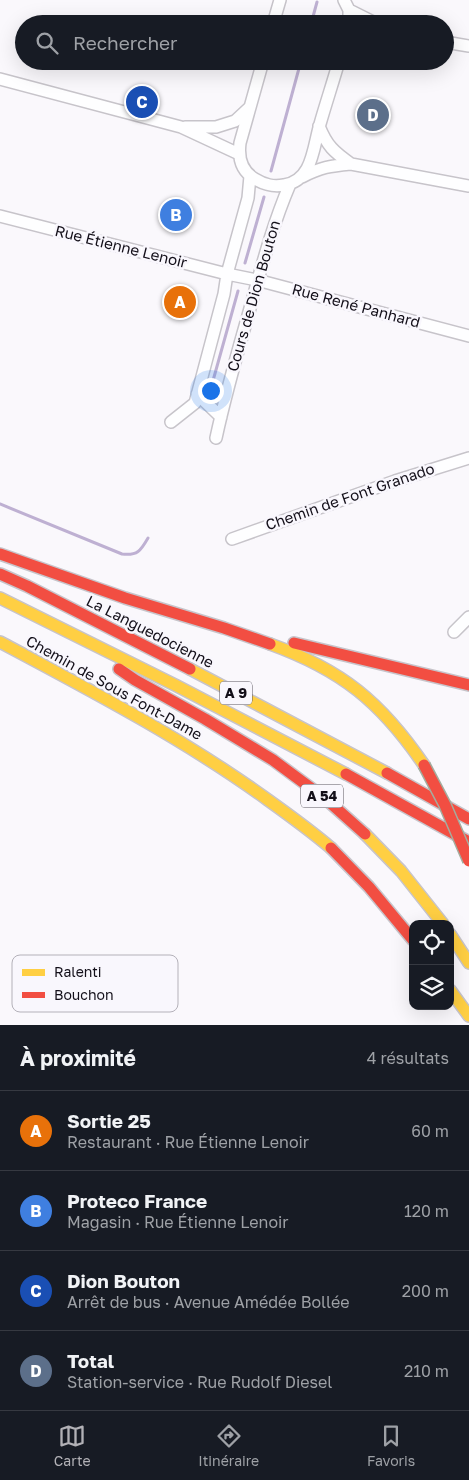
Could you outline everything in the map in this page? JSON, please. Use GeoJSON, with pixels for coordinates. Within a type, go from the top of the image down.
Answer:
{"type":"FeatureCollection","features":[{"type":"Feature","properties":{"kind":"main road"},"geometry":{"type":"LineString","coordinates":[[0,554],[296,654],[340,678],[368,698],[406,738],[424,764],[445,805],[469,861]]}},
{"type":"Feature","properties":{"kind":"main road","name":"La Languedocienne"},"geometry":{"type":"LineString","coordinates":[[0,574],[222,685],[469,819]]}},
{"type":"Feature","properties":{"kind":"main road","name":"A 9"},"geometry":{"type":"LineString","coordinates":[[0,598],[218,706],[469,842]]}},
{"type":"Feature","properties":{"kind":"main road"},"geometry":{"type":"LineString","coordinates":[[213,625],[469,686]]}},
{"type":"Feature","properties":{"kind":"main road","name":"A 54"},"geometry":{"type":"LineString","coordinates":[[79,636],[123,672],[247,743],[309,786],[353,822],[382,850],[408,879],[440,920]]}},
{"type":"Feature","properties":{"kind":"main road","name":"Chemin de Sous Font-Dame"},"geometry":{"type":"LineString","coordinates":[[0,642],[150,722],[246,783],[340,857],[390,910],[409,935]]}},
{"type":"Feature","properties":{"kind":"main road"},"geometry":{"type":"LineString","coordinates":[[415,812],[469,849]]}},
{"type":"Feature","properties":{"kind":"main road"},"geometry":{"type":"LineString","coordinates":[[454,940],[469,963]]}},
{"type":"Feature","properties":{"kind":"main road"},"geometry":{"type":"LineString","coordinates":[[454,995],[469,1016]]}},
{"type":"Feature","properties":{"kind":"street"},"geometry":{"type":"LineString","coordinates":[[276,15],[280,0]]}},
{"type":"Feature","properties":{"kind":"street"},"geometry":{"type":"LineString","coordinates":[[346,5],[362,15]]}},
{"type":"Feature","properties":{"kind":"street"},"geometry":{"type":"LineString","coordinates":[[454,44],[469,46]]}},
{"type":"Feature","properties":{"kind":"street"},"geometry":{"type":"LineString","coordinates":[[261,70],[240,143],[239,154],[242,167],[250,176],[263,184],[276,187],[290,184],[319,168],[350,164],[469,186]]}},
{"type":"Feature","properties":{"kind":"street"},"geometry":{"type":"LineString","coordinates":[[302,177],[311,163],[336,70]]}},
{"type":"Feature","properties":{"kind":"street"},"geometry":{"type":"LineString","coordinates":[[0,79],[181,127],[239,154]]}},
{"type":"Feature","properties":{"kind":"street"},"geometry":{"type":"LineString","coordinates":[[181,127],[216,127],[235,121],[251,105]]}},
{"type":"Feature","properties":{"kind":"street"},"geometry":{"type":"LineString","coordinates":[[320,126],[324,138],[334,152],[350,164]]}},
{"type":"Feature","properties":{"kind":"street","name":"Cours de Dion Bouton"},"geometry":{"type":"LineString","coordinates":[[170,422],[195,403],[248,198],[250,176]]}},
{"type":"Feature","properties":{"kind":"street","name":"Cours de Dion Bouton"},"geometry":{"type":"LineString","coordinates":[[216,438],[257,280],[278,211],[290,184]]}},
{"type":"Feature","properties":{"kind":"street","name":"Rue Étienne Lenoir"},"geometry":{"type":"LineString","coordinates":[[0,216],[243,278]]}},
{"type":"Feature","properties":{"kind":"street","name":"Rue René Panhard"},"geometry":{"type":"LineString","coordinates":[[243,278],[257,280],[469,336]]}},
{"type":"Feature","properties":{"kind":"street"},"geometry":{"type":"LineString","coordinates":[[197,394],[221,417]]}},
{"type":"Feature","properties":{"kind":"street","name":"Chemin de Font Granado"},"geometry":{"type":"LineString","coordinates":[[232,539],[394,481],[469,458]]}},
{"type":"Feature","properties":{"kind":"street"},"geometry":{"type":"LineString","coordinates":[[454,632],[469,617]]}},
{"type":"Feature","properties":{"kind":"waterway"},"geometry":{"type":"LineString","coordinates":[[313,15],[317,2]]}},
{"type":"Feature","properties":{"kind":"waterway"},"geometry":{"type":"LineString","coordinates":[[271,171],[299,70]]}},
{"type":"Feature","properties":{"kind":"waterway"},"geometry":{"type":"LineString","coordinates":[[245,263],[264,197]]}},
{"type":"Feature","properties":{"kind":"waterway"},"geometry":{"type":"LineString","coordinates":[[209,395],[238,291]]}},
{"type":"Feature","properties":{"kind":"waterway"},"geometry":{"type":"LineString","coordinates":[[0,504],[122,554],[135,553],[148,538]]}},
{"type":"Feature","properties":{"kind":"traffic: slow"},"geometry":{"type":"LineString","coordinates":[[0,598],[177,686],[346,774]]}},
{"type":"Feature","properties":{"kind":"traffic: slow"},"geometry":{"type":"LineString","coordinates":[[0,642],[137,716],[204,756],[308,829],[331,848]]}},
{"type":"Feature","properties":{"kind":"traffic: slow"},"geometry":{"type":"LineString","coordinates":[[270,644],[318,665],[358,691],[392,723],[424,765]]}},
{"type":"Feature","properties":{"kind":"traffic: slow"},"geometry":{"type":"LineString","coordinates":[[190,669],[387,773]]}},
{"type":"Feature","properties":{"kind":"traffic: slow"},"geometry":{"type":"LineString","coordinates":[[365,834],[401,871],[440,920]]}},
{"type":"Feature","properties":{"kind":"traffic: slow"},"geometry":{"type":"LineString","coordinates":[[454,940],[469,963]]}},
{"type":"Feature","properties":{"kind":"traffic: slow"},"geometry":{"type":"LineString","coordinates":[[454,995],[469,1016]]}},
{"type":"Feature","properties":{"kind":"traffic: jam"},"geometry":{"type":"LineString","coordinates":[[0,554],[125,598],[270,644]]}},
{"type":"Feature","properties":{"kind":"traffic: jam"},"geometry":{"type":"LineString","coordinates":[[0,574],[190,669]]}},
{"type":"Feature","properties":{"kind":"traffic: jam"},"geometry":{"type":"LineString","coordinates":[[294,643],[469,685]]}},
{"type":"Feature","properties":{"kind":"traffic: jam"},"geometry":{"type":"LineString","coordinates":[[119,669],[273,760],[327,800],[365,834]]}},
{"type":"Feature","properties":{"kind":"traffic: jam"},"geometry":{"type":"LineString","coordinates":[[424,765],[445,805],[469,861]]}},
{"type":"Feature","properties":{"kind":"traffic: jam"},"geometry":{"type":"LineString","coordinates":[[387,773],[469,819]]}},
{"type":"Feature","properties":{"kind":"traffic: jam"},"geometry":{"type":"LineString","coordinates":[[346,774],[467,841]]}},
{"type":"Feature","properties":{"kind":"traffic: jam"},"geometry":{"type":"LineString","coordinates":[[331,848],[369,887],[409,935]]}},
{"type":"Feature","properties":{"kind":"place","name":"Dion Bouton"},"geometry":{"type":"Point","coordinates":[142,102]}},
{"type":"Feature","properties":{"kind":"place","name":"Total"},"geometry":{"type":"Point","coordinates":[373,115]}},
{"type":"Feature","properties":{"kind":"place","name":"Proteco France"},"geometry":{"type":"Point","coordinates":[176,215]}},
{"type":"Feature","properties":{"kind":"place","name":"Sortie 25"},"geometry":{"type":"Point","coordinates":[180,302]}}]}
